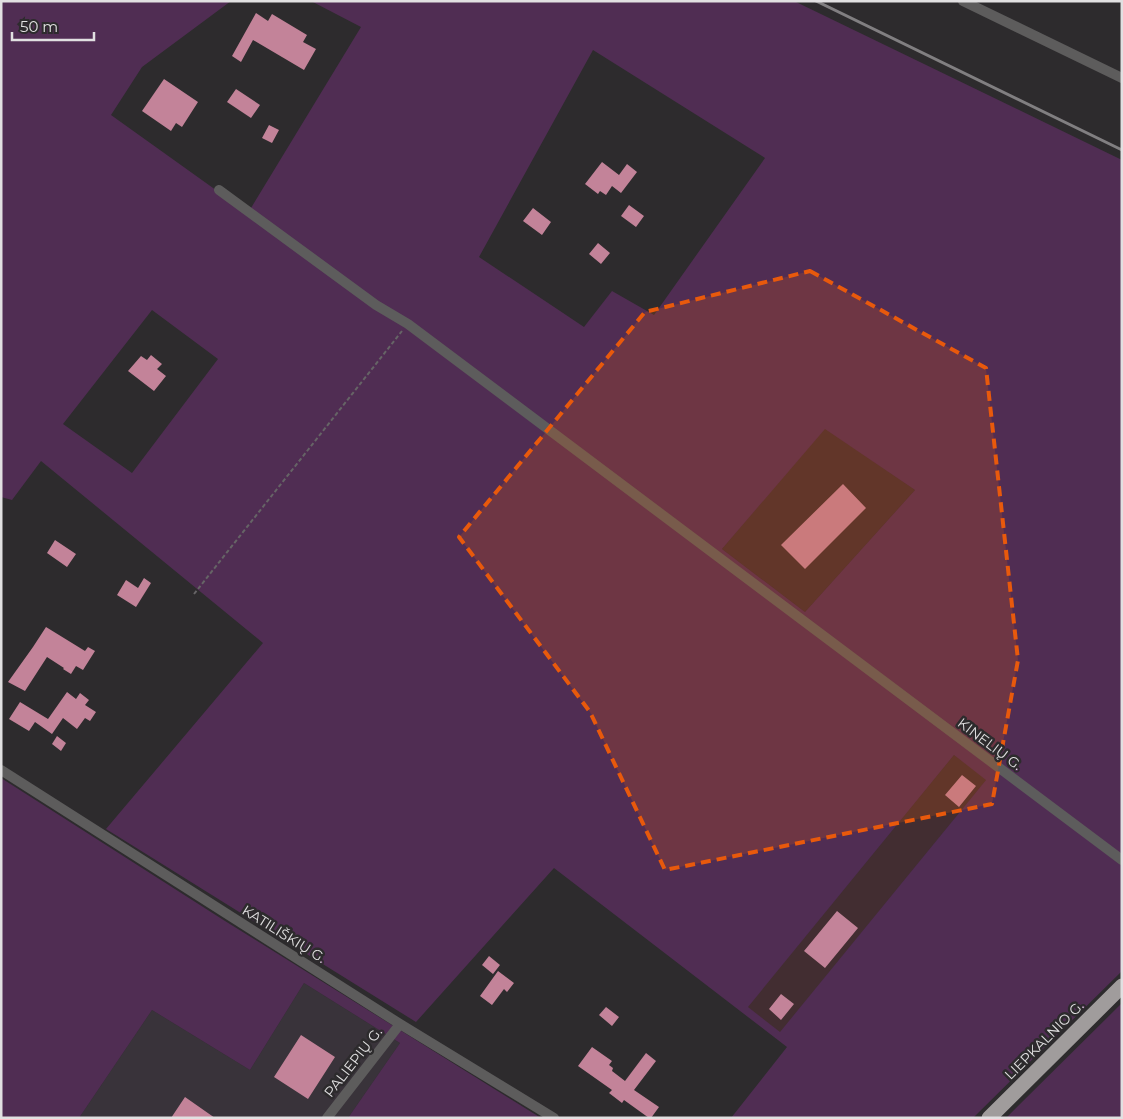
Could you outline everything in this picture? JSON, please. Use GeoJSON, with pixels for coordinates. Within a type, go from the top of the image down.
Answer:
{"type":"FeatureCollection","features":[{"type":"Feature","properties":{"kind":"highway","name":"LIEPKALNIO G."},"geometry":{"type":"LineString","coordinates":[[989,1118],[1122,986]]}},
{"type":"Feature","properties":{"kind":"street"},"geometry":{"type":"LineString","coordinates":[[963,1],[1122,78]]}},
{"type":"Feature","properties":{"kind":"street","name":"KINELIŲ G."},"geometry":{"type":"LineString","coordinates":[[219,190],[376,305],[408,324],[1122,860]]}},
{"type":"Feature","properties":{"kind":"street","name":"KATILIŠKIŲ G."},"geometry":{"type":"LineString","coordinates":[[1,770],[400,1024],[554,1118]]}},
{"type":"Feature","properties":{"kind":"street","name":"PALIEPIŲ G."},"geometry":{"type":"LineString","coordinates":[[327,1118],[400,1024]]}},
{"type":"Feature","properties":{"kind":"path"},"geometry":{"type":"LineString","coordinates":[[194,594],[408,324]]}},
{"type":"Feature","properties":{"kind":"highlighted area"},"geometry":{"type":"Polygon","coordinates":[[[810,271],[986,368],[1018,660],[992,804],[665,870],[590,712],[459,537],[645,312],[810,271]]]}},
{"type":"Feature","properties":{"kind":"shaded area"},"geometry":{"type":"Polygon","coordinates":[[[1,1],[231,1],[142,67],[111,115],[248,213],[361,27],[311,1],[794,1],[1122,160],[1122,971],[973,1118],[731,1118],[787,1047],[554,868],[416,1022],[106,829],[263,643],[41,461],[12,500],[1,497],[1,1]],[[593,50],[479,257],[584,327],[612,291],[654,315],[765,158],[593,50]],[[152,310],[63,424],[132,473],[218,359],[152,310]],[[825,429],[722,549],[805,612],[915,490],[825,429]],[[954,755],[748,1007],[780,1032],[986,780],[954,755]]]}},
{"type":"Feature","properties":{"kind":"shaded area"},"geometry":{"type":"Polygon","coordinates":[[[825,428],[915,490],[805,612],[722,549],[825,428]]]}},
{"type":"Feature","properties":{"kind":"shaded area"},"geometry":{"type":"Polygon","coordinates":[[[954,755],[987,779],[780,1033],[747,1007],[954,755]]]}},
{"type":"Feature","properties":{"kind":"shaded area"},"geometry":{"type":"Polygon","coordinates":[[[1,778],[225,921],[541,1118],[348,1118],[400,1043],[304,983],[250,1070],[152,1010],[79,1118],[1,1118],[1,778]]]}},
{"type":"Feature","properties":{"kind":"shaded area"},"geometry":{"type":"Polygon","coordinates":[[[304,983],[400,1043],[348,1118],[79,1118],[152,1010],[250,1070],[304,983]]]}},
{"type":"Feature","properties":{"kind":"shaded area"},"geometry":{"type":"Polygon","coordinates":[[[1122,1003],[1122,1118],[1006,1118],[1122,1003]]]}},
{"type":"Feature","properties":{"kind":"building"},"geometry":{"type":"Polygon","coordinates":[[[256,13],[268,21],[272,14],[307,35],[303,42],[316,49],[304,70],[253,40],[241,62],[232,56],[256,13]]]}},
{"type":"Feature","properties":{"kind":"building"},"geometry":{"type":"Polygon","coordinates":[[[164,79],[198,102],[182,127],[176,123],[171,131],[142,111],[164,79]]]}},
{"type":"Feature","properties":{"kind":"building"},"geometry":{"type":"Polygon","coordinates":[[[236,89],[260,105],[251,118],[227,102],[236,89]]]}},
{"type":"Feature","properties":{"kind":"building"},"geometry":{"type":"Polygon","coordinates":[[[269,125],[279,130],[272,143],[262,138],[269,125]]]}},
{"type":"Feature","properties":{"kind":"building"},"geometry":{"type":"Polygon","coordinates":[[[602,162],[619,175],[627,164],[637,172],[621,193],[612,186],[606,195],[600,191],[598,194],[585,184],[602,162]]]}},
{"type":"Feature","properties":{"kind":"building"},"geometry":{"type":"Polygon","coordinates":[[[629,205],[644,216],[636,227],[621,216],[629,205]]]}},
{"type":"Feature","properties":{"kind":"building"},"geometry":{"type":"Polygon","coordinates":[[[533,208],[551,222],[542,235],[523,221],[533,208]]]}},
{"type":"Feature","properties":{"kind":"building"},"geometry":{"type":"Polygon","coordinates":[[[598,243],[610,253],[601,264],[589,254],[598,243]]]}},
{"type":"Feature","properties":{"kind":"building"},"geometry":{"type":"Polygon","coordinates":[[[151,355],[162,364],[157,369],[166,376],[154,391],[128,371],[141,356],[147,360],[151,355]]]}},
{"type":"Feature","properties":{"kind":"building"},"geometry":{"type":"Polygon","coordinates":[[[843,484],[866,508],[805,569],[781,545],[843,484]]]}},
{"type":"Feature","properties":{"kind":"building"},"geometry":{"type":"Polygon","coordinates":[[[55,540],[76,554],[67,567],[47,553],[55,540]]]}},
{"type":"Feature","properties":{"kind":"building"},"geometry":{"type":"Polygon","coordinates":[[[144,578],[151,583],[136,607],[117,595],[126,580],[138,588],[144,578]]]}},
{"type":"Feature","properties":{"kind":"building"},"geometry":{"type":"Polygon","coordinates":[[[46,627],[85,651],[88,647],[95,651],[83,670],[76,666],[71,674],[47,657],[25,691],[8,682],[46,627]]]}},
{"type":"Feature","properties":{"kind":"building"},"geometry":{"type":"Polygon","coordinates":[[[67,692],[76,699],[80,693],[89,700],[85,705],[96,712],[90,721],[85,718],[77,729],[63,718],[52,734],[35,722],[29,731],[9,719],[20,702],[48,719],[67,692]]]}},
{"type":"Feature","properties":{"kind":"building"},"geometry":{"type":"Polygon","coordinates":[[[57,736],[66,743],[61,751],[52,744],[57,736]]]}},
{"type":"Feature","properties":{"kind":"building"},"geometry":{"type":"Polygon","coordinates":[[[962,775],[976,786],[959,807],[945,795],[962,775]]]}},
{"type":"Feature","properties":{"kind":"building"},"geometry":{"type":"Polygon","coordinates":[[[837,911],[858,928],[825,968],[804,951],[837,911]]]}},
{"type":"Feature","properties":{"kind":"building"},"geometry":{"type":"Polygon","coordinates":[[[489,956],[500,965],[493,974],[482,965],[489,956]]]}},
{"type":"Feature","properties":{"kind":"building"},"geometry":{"type":"Polygon","coordinates":[[[498,971],[514,983],[507,992],[504,989],[492,1005],[480,996],[498,971]]]}},
{"type":"Feature","properties":{"kind":"building"},"geometry":{"type":"Polygon","coordinates":[[[781,994],[794,1004],[781,1020],[769,1009],[781,994]]]}},
{"type":"Feature","properties":{"kind":"building"},"geometry":{"type":"Polygon","coordinates":[[[606,1007],[619,1017],[612,1026],[599,1015],[606,1007]]]}},
{"type":"Feature","properties":{"kind":"building"},"geometry":{"type":"Polygon","coordinates":[[[301,1035],[335,1057],[308,1099],[274,1077],[301,1035]]]}},
{"type":"Feature","properties":{"kind":"building"},"geometry":{"type":"Polygon","coordinates":[[[592,1047],[612,1061],[609,1065],[613,1068],[612,1071],[625,1081],[646,1053],[656,1061],[634,1090],[659,1107],[651,1118],[624,1100],[622,1103],[609,1093],[612,1090],[578,1066],[592,1047]]]}},
{"type":"Feature","properties":{"kind":"building"},"geometry":{"type":"Polygon","coordinates":[[[185,1097],[215,1118],[171,1118],[185,1097]]]}},
{"type":"Feature","properties":{"kind":"railway"},"geometry":{"type":"LineString","coordinates":[[816,1],[1122,150]]}}]}
